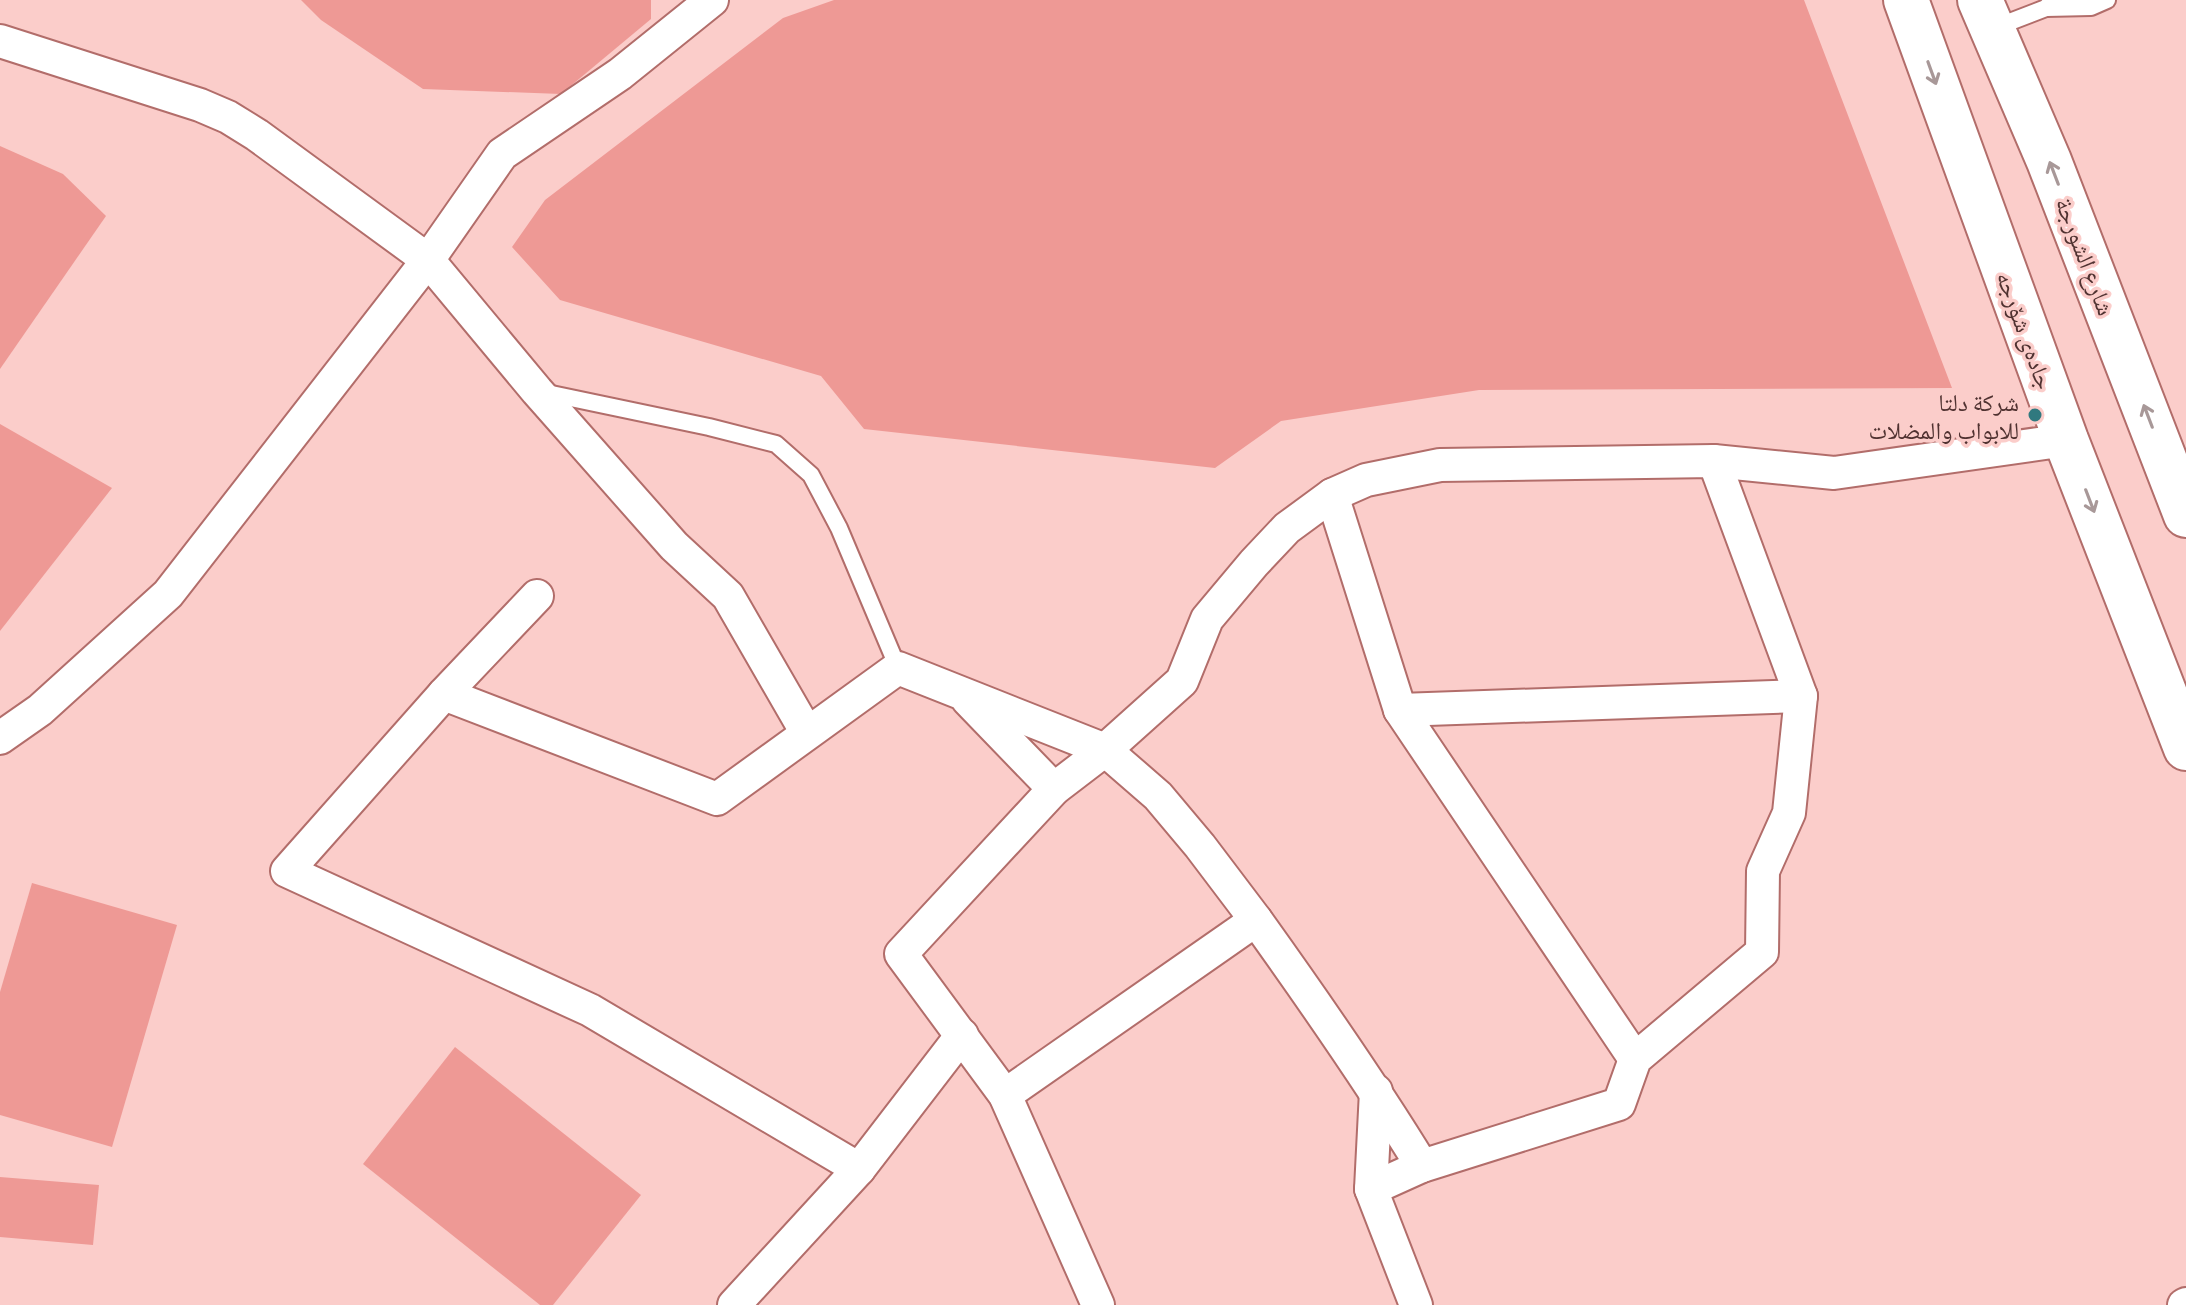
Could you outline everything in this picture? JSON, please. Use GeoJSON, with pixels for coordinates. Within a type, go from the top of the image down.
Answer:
{"type":"FeatureCollection","features":[{"type":"Feature","properties":{"kind":"main road","name":"جادەی شۆرجە"},"geometry":{"type":"LineString","coordinates":[[1906,0],[2066,440],[2186,748]]}},
{"type":"Feature","properties":{"kind":"main road","name":"شارع الشورجة"},"geometry":{"type":"LineString","coordinates":[[1986,14],[2049,161],[2186,515]]}},
{"type":"Feature","properties":{"kind":"street"},"geometry":{"type":"LineString","coordinates":[[0,738],[40,710],[168,594],[428,260],[502,154],[620,74],[712,0]]}},
{"type":"Feature","properties":{"kind":"street"},"geometry":{"type":"LineString","coordinates":[[0,41],[200,105],[228,117],[428,260],[537,391],[674,546],[728,596],[807,733]]}},
{"type":"Feature","properties":{"kind":"street"},"geometry":{"type":"LineString","coordinates":[[1098,1305],[1005,1095],[901,954],[1054,789],[1105,750],[1182,681],[1207,619],[1287,528],[1332,495],[1366,480],[1440,465],[1714,461],[1834,473],[2066,440]]}},
{"type":"Feature","properties":{"kind":"street"},"geometry":{"type":"LineString","coordinates":[[1371,1189],[1422,1166],[1619,1104],[1635,1059],[1762,952],[1763,871],[1789,813],[1801,696],[1714,461]]}},
{"type":"Feature","properties":{"kind":"street"},"geometry":{"type":"LineString","coordinates":[[1332,495],[1400,710],[1635,1059]]}},
{"type":"Feature","properties":{"kind":"street"},"geometry":{"type":"LineString","coordinates":[[537,596],[444,694],[287,871],[590,1010],[859,1169]]}},
{"type":"Feature","properties":{"kind":"street"},"geometry":{"type":"LineString","coordinates":[[444,694],[717,799],[898,668],[1105,750],[1158,796],[1200,846],[1336,1031],[1422,1166]]}},
{"type":"Feature","properties":{"kind":"street"},"geometry":{"type":"LineString","coordinates":[[960,692],[1054,789]]}},
{"type":"Feature","properties":{"kind":"street"},"geometry":{"type":"LineString","coordinates":[[1400,710],[1801,696]]}},
{"type":"Feature","properties":{"kind":"street"},"geometry":{"type":"LineString","coordinates":[[1005,1095],[1256,920]]}},
{"type":"Feature","properties":{"kind":"street"},"geometry":{"type":"LineString","coordinates":[[734,1305],[859,1169],[962,1035]]}},
{"type":"Feature","properties":{"kind":"street"},"geometry":{"type":"LineString","coordinates":[[1376,1091],[1371,1189],[1416,1305]]}},
{"type":"Feature","properties":{"kind":"lane"},"geometry":{"type":"LineString","coordinates":[[1986,14],[2049,4],[2091,7],[2107,0]]}},
{"type":"Feature","properties":{"kind":"lane"},"geometry":{"type":"LineString","coordinates":[[537,391],[776,444],[811,475],[839,528],[898,668]]}},
{"type":"Feature","properties":{"kind":"shaded area"},"geometry":{"type":"Polygon","coordinates":[[[301,0],[651,0],[651,19],[561,94],[423,89],[321,20],[301,0]]]}},
{"type":"Feature","properties":{"kind":"shaded area"},"geometry":{"type":"Polygon","coordinates":[[[834,0],[1804,0],[1952,388],[1479,390],[1281,421],[1215,468],[864,429],[821,376],[560,300],[512,247],[545,200],[783,18],[834,0]]]}},
{"type":"Feature","properties":{"kind":"shaded area"},"geometry":{"type":"Polygon","coordinates":[[[0,146],[63,174],[106,216],[0,369],[0,146]]]}},
{"type":"Feature","properties":{"kind":"shaded area"},"geometry":{"type":"Polygon","coordinates":[[[0,424],[112,488],[0,631],[0,424]]]}},
{"type":"Feature","properties":{"kind":"shaded area"},"geometry":{"type":"Polygon","coordinates":[[[32,883],[177,925],[112,1147],[0,1115],[0,992],[32,883]]]}},
{"type":"Feature","properties":{"kind":"shaded area"},"geometry":{"type":"Polygon","coordinates":[[[455,1047],[641,1195],[553,1305],[540,1305],[363,1164],[455,1047]]]}},
{"type":"Feature","properties":{"kind":"shaded area"},"geometry":{"type":"Polygon","coordinates":[[[0,1177],[99,1185],[93,1245],[0,1237],[0,1177]]]}},
{"type":"Feature","properties":{"kind":"place","name":"شركة دلتا للابواب والمضلات"},"geometry":{"type":"Point","coordinates":[2035,415]}}]}
